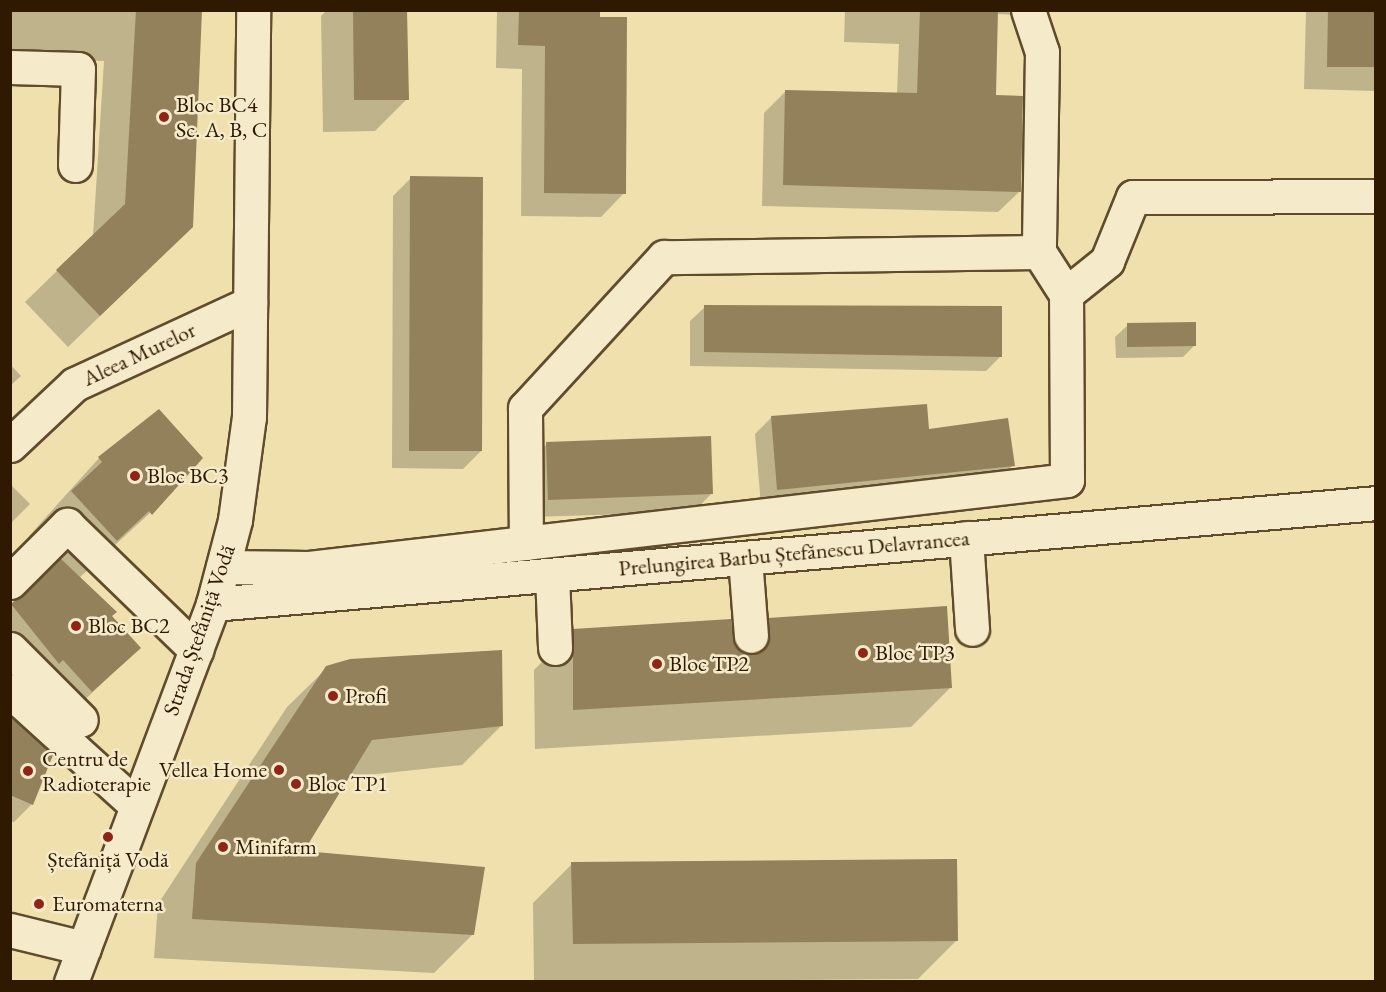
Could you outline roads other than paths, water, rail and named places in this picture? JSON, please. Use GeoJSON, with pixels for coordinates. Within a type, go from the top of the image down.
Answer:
{"type":"FeatureCollection","features":[{"type":"Feature","properties":{"kind":"street","name":"Strada Ștefăniță Vodă"},"geometry":{"type":"LineString","coordinates":[[71,981],[213,604],[223,567],[249,417],[253,10]]}},
{"type":"Feature","properties":{"kind":"street"},"geometry":{"type":"LineString","coordinates":[[223,567],[309,568],[1067,480],[1066,294],[1039,252],[1042,52],[1028,10]]}},
{"type":"Feature","properties":{"kind":"street"},"geometry":{"type":"LineString","coordinates":[[10,66],[78,69],[75,165]]}},
{"type":"Feature","properties":{"kind":"street"},"geometry":{"type":"LineString","coordinates":[[1066,294],[1107,261],[1132,197],[1376,196]]}},
{"type":"Feature","properties":{"kind":"street"},"geometry":{"type":"LineString","coordinates":[[526,543],[525,408],[664,257],[1039,252]]}},
{"type":"Feature","properties":{"kind":"street","name":"Aleea Murelor"},"geometry":{"type":"LineString","coordinates":[[10,445],[75,384],[250,303]]}},
{"type":"Feature","properties":{"kind":"street","name":"Prelungirea Barbu Ștefănescu Delavrancea"},"geometry":{"type":"LineString","coordinates":[[213,604],[1376,503]]}},
{"type":"Feature","properties":{"kind":"street"},"geometry":{"type":"LineString","coordinates":[[10,582],[67,525],[196,650]]}},
{"type":"Feature","properties":{"kind":"street"},"geometry":{"type":"LineString","coordinates":[[972,629],[981,537]]}},
{"type":"Feature","properties":{"kind":"street"},"geometry":{"type":"LineString","coordinates":[[745,558],[751,636]]}},
{"type":"Feature","properties":{"kind":"street"},"geometry":{"type":"LineString","coordinates":[[552,575],[555,648]]}},
{"type":"Feature","properties":{"kind":"street"},"geometry":{"type":"LineString","coordinates":[[10,649],[81,720]]}},
{"type":"Feature","properties":{"kind":"street"},"geometry":{"type":"LineString","coordinates":[[10,691],[137,806]]}},
{"type":"Feature","properties":{"kind":"street"},"geometry":{"type":"LineString","coordinates":[[10,930],[84,948]]}},
{"type":"Feature","properties":{"kind":"place","name":"Bloc BC4 Sc. A, B, C"},"geometry":{"type":"Point","coordinates":[164,117]}},
{"type":"Feature","properties":{"kind":"place","name":"Bloc BC3"},"geometry":{"type":"Point","coordinates":[135,476]}},
{"type":"Feature","properties":{"kind":"place","name":"Bloc BC2"},"geometry":{"type":"Point","coordinates":[76,626]}},
{"type":"Feature","properties":{"kind":"place","name":"Bloc TP3"},"geometry":{"type":"Point","coordinates":[863,653]}},
{"type":"Feature","properties":{"kind":"place","name":"Bloc TP2"},"geometry":{"type":"Point","coordinates":[657,664]}},
{"type":"Feature","properties":{"kind":"place","name":"Profi"},"geometry":{"type":"Point","coordinates":[333,696]}},
{"type":"Feature","properties":{"kind":"place","name":"Vellea Home"},"geometry":{"type":"Point","coordinates":[279,770]}},
{"type":"Feature","properties":{"kind":"place","name":"Centru de Radioterapie"},"geometry":{"type":"Point","coordinates":[28,771]}},
{"type":"Feature","properties":{"kind":"place","name":"Bloc TP1"},"geometry":{"type":"Point","coordinates":[296,784]}},
{"type":"Feature","properties":{"kind":"place","name":"Ștefăniță Vodă"},"geometry":{"type":"Point","coordinates":[108,837]}},
{"type":"Feature","properties":{"kind":"place","name":"Minifarm"},"geometry":{"type":"Point","coordinates":[223,847]}},
{"type":"Feature","properties":{"kind":"place","name":"Euromaterna"},"geometry":{"type":"Point","coordinates":[39,904]}}]}
